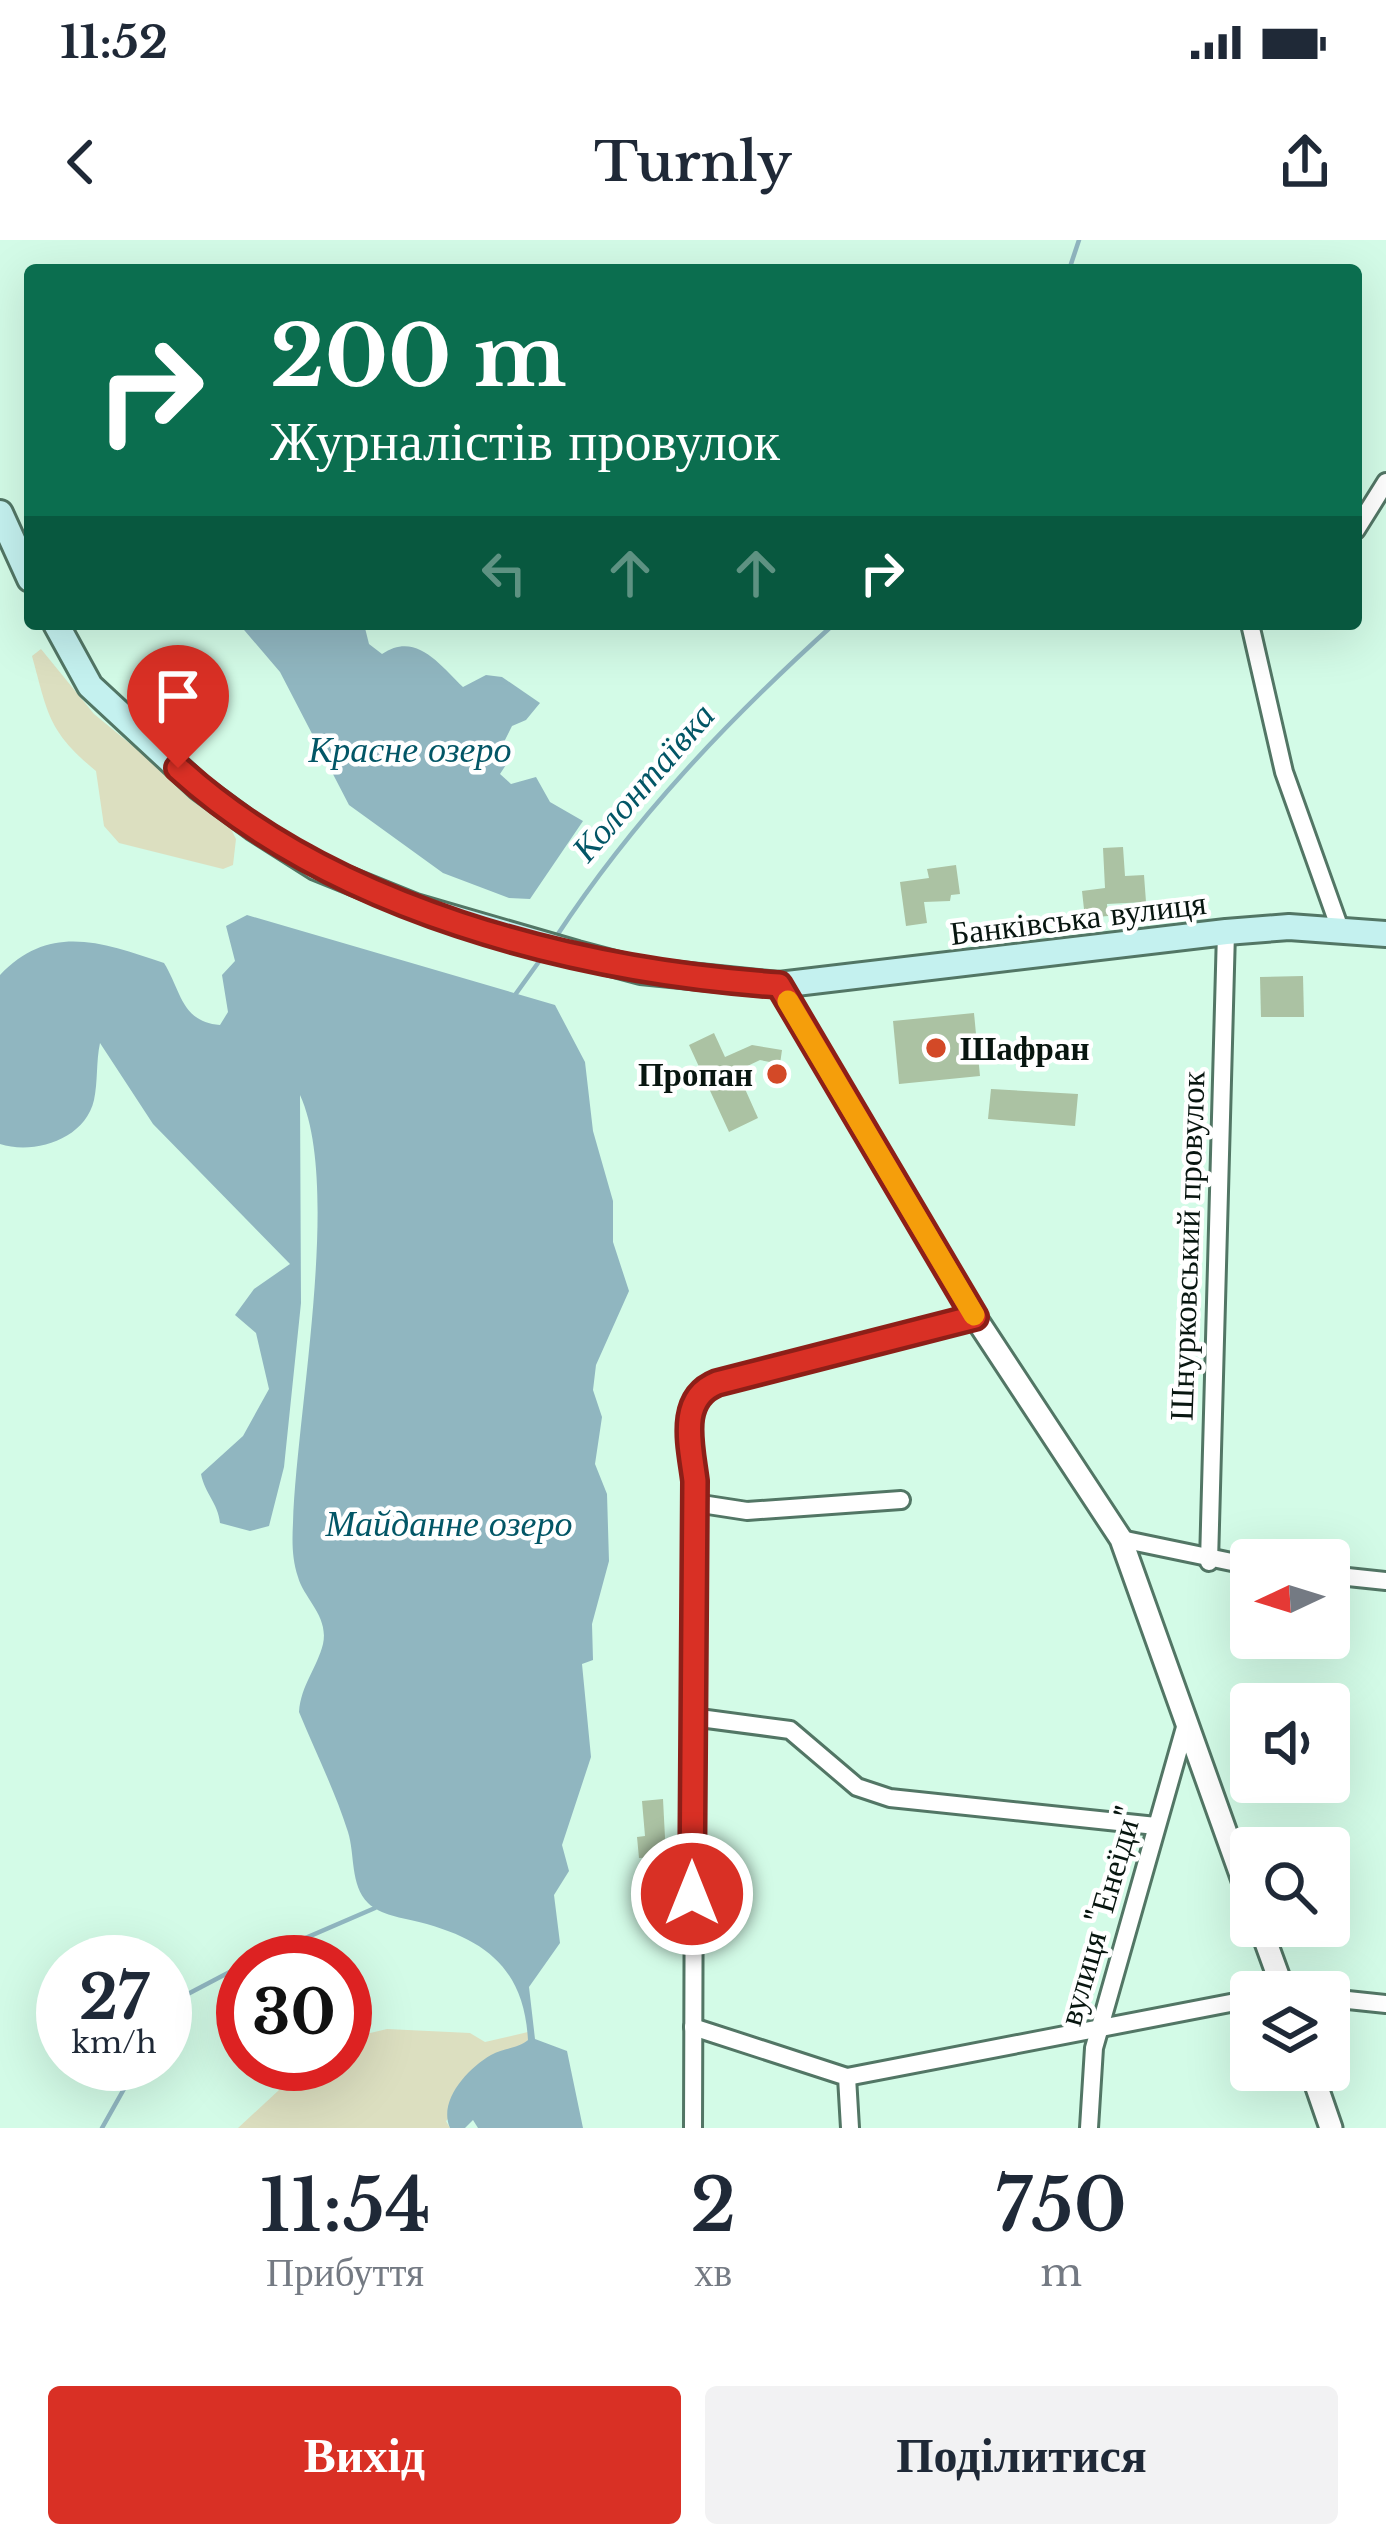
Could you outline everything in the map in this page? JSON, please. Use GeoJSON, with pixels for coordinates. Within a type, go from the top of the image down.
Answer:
{"type":"FeatureCollection","features":[{"type":"Feature","properties":{"kind":"main road"},"geometry":{"type":"LineString","coordinates":[[0,513],[24,566]]}},
{"type":"Feature","properties":{"kind":"main road","name":"Банківська вулиця"},"geometry":{"type":"LineString","coordinates":[[59,630],[90,686],[200,788],[316,867],[415,907],[640,971],[779,985],[1226,932],[1340,928],[1386,934]]}},
{"type":"Feature","properties":{"kind":"street"},"geometry":{"type":"LineString","coordinates":[[1362,520],[1386,482]]}},
{"type":"Feature","properties":{"kind":"street"},"geometry":{"type":"LineString","coordinates":[[1251,630],[1284,772],[1340,928]]}},
{"type":"Feature","properties":{"kind":"street","name":"Шнурковський провулок"},"geometry":{"type":"LineString","coordinates":[[1209,1562],[1226,932]]}},
{"type":"Feature","properties":{"kind":"street"},"geometry":{"type":"LineString","coordinates":[[779,985],[975,1317],[1121,1539],[1230,1845]]}},
{"type":"Feature","properties":{"kind":"street"},"geometry":{"type":"LineString","coordinates":[[693,2128],[695,1504],[689,1420],[704,1388],[975,1317]]}},
{"type":"Feature","properties":{"kind":"street"},"geometry":{"type":"LineString","coordinates":[[695,1504],[747,1511],[901,1500]]}},
{"type":"Feature","properties":{"kind":"street"},"geometry":{"type":"LineString","coordinates":[[1121,1539],[1230,1564]]}},
{"type":"Feature","properties":{"kind":"street"},"geometry":{"type":"LineString","coordinates":[[1350,1577],[1386,1581]]}},
{"type":"Feature","properties":{"kind":"street"},"geometry":{"type":"LineString","coordinates":[[692,1717],[790,1730],[857,1787],[890,1798],[1156,1826]]}},
{"type":"Feature","properties":{"kind":"street","name":"вулиця \"Енеїди\""},"geometry":{"type":"LineString","coordinates":[[1089,2128],[1094,2048],[1186,1724]]}},
{"type":"Feature","properties":{"kind":"street"},"geometry":{"type":"LineString","coordinates":[[1350,2000],[1386,2004]]}},
{"type":"Feature","properties":{"kind":"street"},"geometry":{"type":"LineString","coordinates":[[693,2027],[848,2077],[1230,2004]]}},
{"type":"Feature","properties":{"kind":"street"},"geometry":{"type":"LineString","coordinates":[[848,2077],[850,2128]]}},
{"type":"Feature","properties":{"kind":"street"},"geometry":{"type":"LineString","coordinates":[[1318,2091],[1330,2128]]}},
{"type":"Feature","properties":{"kind":"green space"},"geometry":{"type":"Polygon","coordinates":[[[41,649],[94,714],[229,825],[236,839],[233,865],[223,869],[119,843],[104,826],[96,771],[68,744],[47,707],[32,656],[41,649]]]}},
{"type":"Feature","properties":{"kind":"green space"},"geometry":{"type":"Polygon","coordinates":[[[387,2029],[470,2033],[485,2042],[528,2032],[528,2040],[446,2121],[450,2128],[238,2128],[278,2091],[372,2091],[372,2033],[387,2029]]]}},
{"type":"Feature","properties":{"kind":"water","name":"Красне озеро"},"geometry":{"type":"Polygon","coordinates":[[[244,630],[366,630],[369,644],[382,654],[394,648],[416,648],[463,687],[486,675],[502,677],[540,703],[526,720],[512,726],[504,742],[513,754],[500,774],[511,784],[536,777],[550,802],[583,821],[530,899],[509,898],[443,873],[349,805],[280,672],[244,630]]]}},
{"type":"Feature","properties":{"kind":"water","name":"Майданне озеро"},"geometry":{"type":"Polygon","coordinates":[[[247,915],[555,1005],[585,1062],[593,1131],[613,1201],[613,1242],[629,1291],[596,1365],[593,1390],[602,1417],[595,1464],[607,1494],[609,1561],[592,1624],[593,1660],[582,1664],[591,1757],[562,1845],[569,1871],[554,1895],[560,1943],[529,1987],[535,2039],[567,2051],[583,2128],[478,2128],[473,2120],[465,2128],[450,2128],[448,2107],[464,2077],[491,2055],[528,2040],[519,1994],[482,1948],[443,1929],[392,1916],[362,1896],[343,1817],[299,1712],[324,1634],[298,1577],[293,1544],[317,1242],[312,1135],[300,1095],[301,1303],[284,1467],[269,1526],[250,1531],[220,1523],[201,1474],[243,1436],[269,1389],[256,1333],[235,1315],[254,1289],[290,1264],[153,1124],[100,1043],[94,1100],[80,1125],[42,1145],[0,1144],[0,975],[38,948],[58,943],[99,944],[164,963],[190,1011],[207,1023],[220,1025],[228,1012],[222,975],[235,961],[226,926],[247,915]]]}},
{"type":"Feature","properties":{"kind":"building"},"geometry":{"type":"Polygon","coordinates":[[[1123,847],[1125,876],[1144,875],[1146,902],[1107,904],[1108,916],[1085,918],[1082,891],[1105,888],[1103,848],[1123,847]]]}},
{"type":"Feature","properties":{"kind":"building"},"geometry":{"type":"Polygon","coordinates":[[[956,865],[960,894],[951,895],[950,901],[924,902],[927,923],[906,926],[900,882],[929,878],[927,869],[956,865]]]}},
{"type":"Feature","properties":{"kind":"building"},"geometry":{"type":"Polygon","coordinates":[[[1303,976],[1304,1017],[1261,1017],[1260,977],[1303,976]]]}},
{"type":"Feature","properties":{"kind":"building","name":"Шафран"},"geometry":{"type":"Polygon","coordinates":[[[974,1013],[980,1076],[899,1084],[893,1021],[974,1013]]]}},
{"type":"Feature","properties":{"kind":"building"},"geometry":{"type":"Polygon","coordinates":[[[714,1033],[725,1057],[752,1045],[782,1050],[780,1064],[760,1060],[737,1071],[758,1118],[729,1132],[689,1045],[714,1033]]]}},
{"type":"Feature","properties":{"kind":"building"},"geometry":{"type":"Polygon","coordinates":[[[991,1089],[1078,1094],[1075,1126],[988,1119],[991,1089]]]}},
{"type":"Feature","properties":{"kind":"building"},"geometry":{"type":"Polygon","coordinates":[[[663,1799],[666,1857],[639,1858],[637,1837],[645,1836],[642,1801],[663,1799]]]}},
{"type":"Feature","properties":{"kind":"waterway","name":"Колонтаївка"},"geometry":{"type":"LineString","coordinates":[[1071,264],[1079,240]]}},
{"type":"Feature","properties":{"kind":"waterway","name":"Колонтаївка"},"geometry":{"type":"LineString","coordinates":[[556,937],[618,851],[685,772],[828,630]]}},
{"type":"Feature","properties":{"kind":"waterway","name":"Колонтаївка"},"geometry":{"type":"LineString","coordinates":[[515,995],[543,956]]}},
{"type":"Feature","properties":{"kind":"waterway"},"geometry":{"type":"LineString","coordinates":[[312,1935],[375,1908]]}},
{"type":"Feature","properties":{"kind":"waterway"},"geometry":{"type":"LineString","coordinates":[[192,1992],[216,1979]]}},
{"type":"Feature","properties":{"kind":"waterway"},"geometry":{"type":"LineString","coordinates":[[102,2128],[123,2091]]}},
{"type":"Feature","properties":{"kind":"slow traffic"},"geometry":{"type":"LineString","coordinates":[[788,1001],[974,1315]]}},
{"type":"Feature","properties":{"kind":"place","name":"Шафран"},"geometry":{"type":"Point","coordinates":[936,1048]}},
{"type":"Feature","properties":{"kind":"place","name":"Пропан"},"geometry":{"type":"Point","coordinates":[777,1074]}},
{"type":"Feature","properties":{"kind":"route"},"geometry":{"type":"LineString","coordinates":[[178,768],[253,827],[316,867],[415,907],[640,971],[779,985],[975,1317],[717,1383],[704,1388],[695,1401],[689,1420],[695,1481],[692,1894]]}}]}
